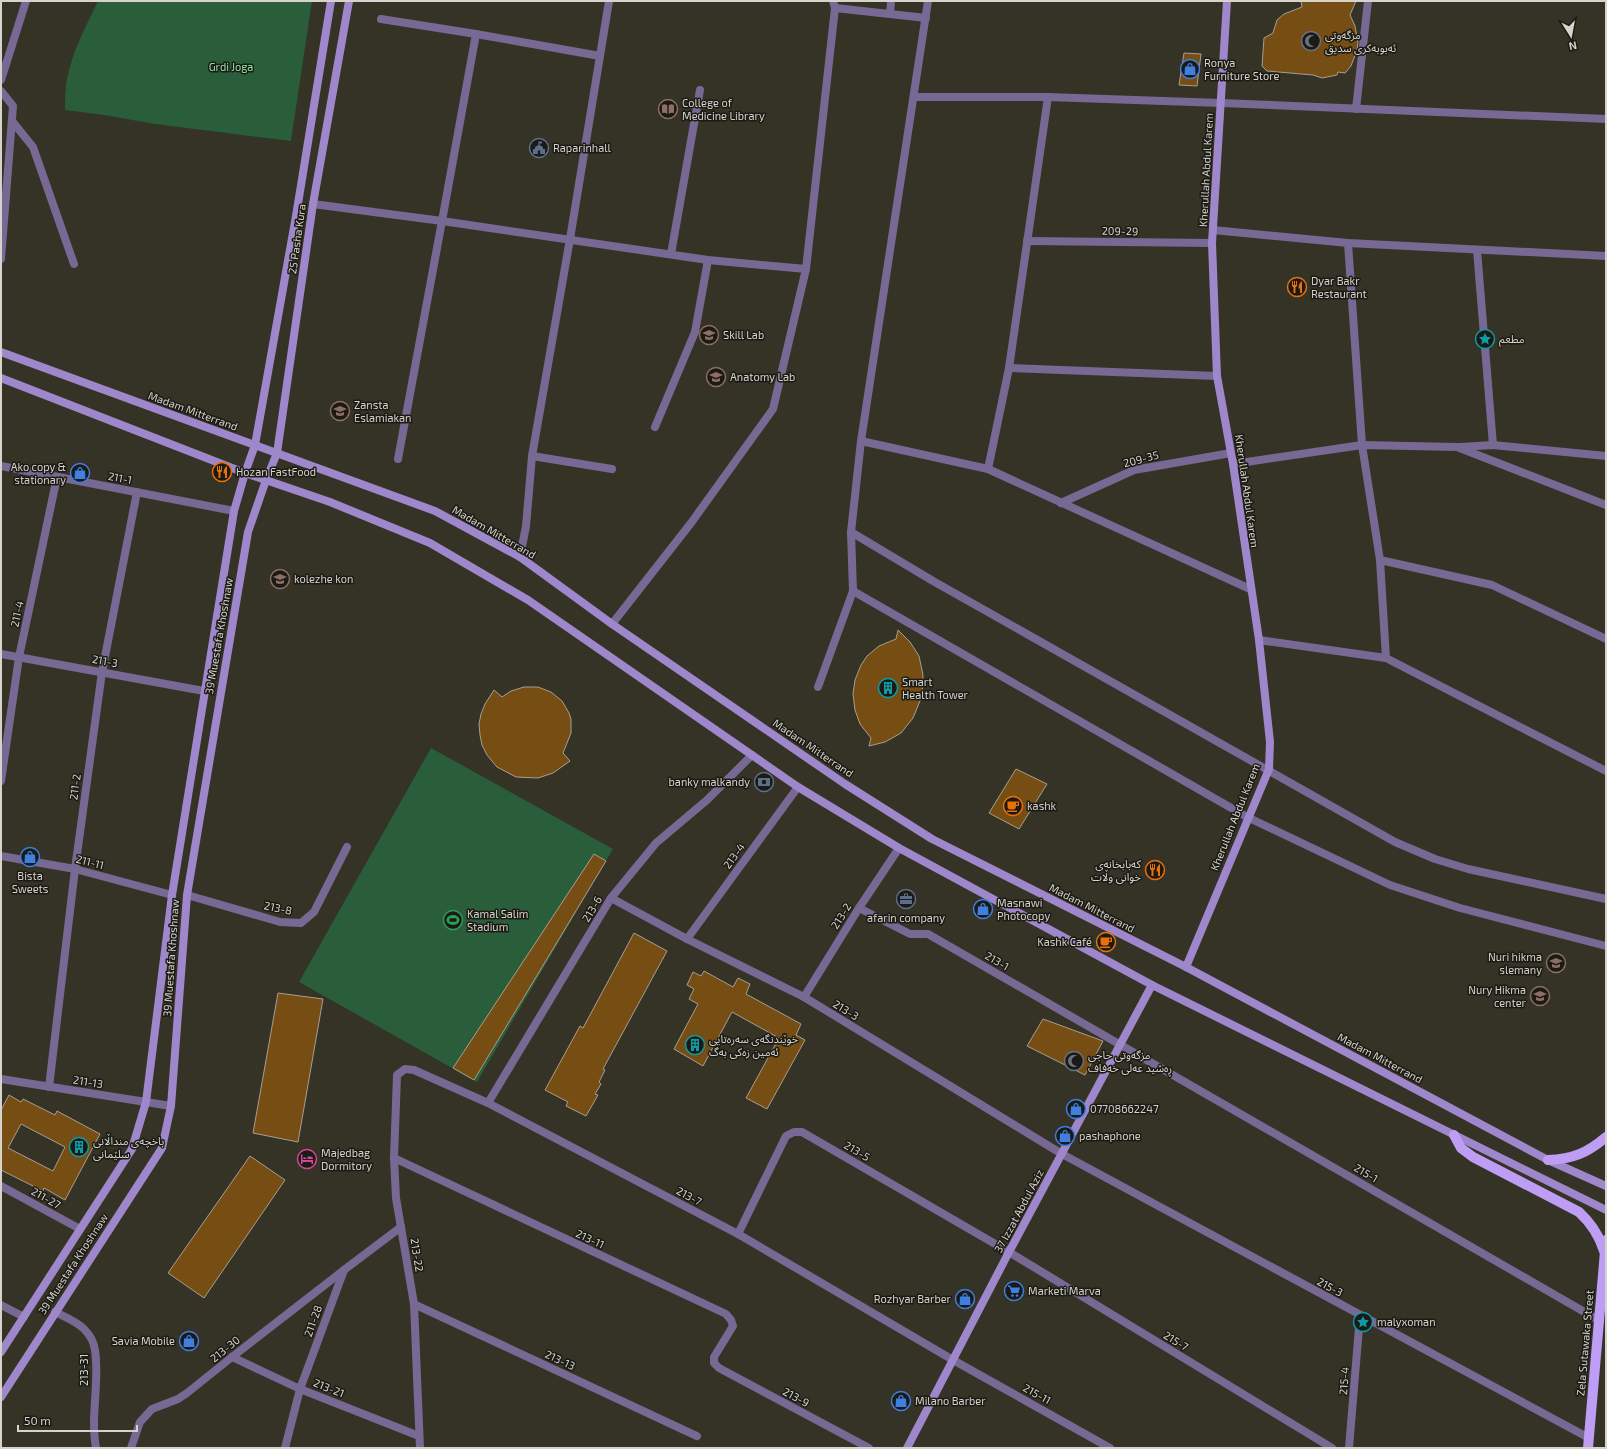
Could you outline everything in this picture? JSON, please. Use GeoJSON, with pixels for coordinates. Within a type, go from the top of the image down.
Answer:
{"type":"FeatureCollection","features":[{"type":"Feature","properties":{"kind":"main road","name":"25 Pasha Kura"},"geometry":{"type":"LineString","coordinates":[[245,472],[255,445],[331,1]]}},
{"type":"Feature","properties":{"kind":"main road","name":"25 Pasha Kura"},"geometry":{"type":"LineString","coordinates":[[266,480],[277,453],[313,204],[349,1]]}},
{"type":"Feature","properties":{"kind":"main road","name":"Kherullah Abdul Karem"},"geometry":{"type":"LineString","coordinates":[[1186,967],[1247,817],[1269,769],[1270,742],[1259,640],[1250,590],[1233,464],[1217,376],[1212,243],[1227,1]]}},
{"type":"Feature","properties":{"kind":"main road","name":"Madam Mitterrand"},"geometry":{"type":"LineString","coordinates":[[1,352],[435,512],[520,557],[612,624],[845,784],[932,839],[1186,967],[1548,1160],[1606,1186]]}},
{"type":"Feature","properties":{"kind":"main road"},"geometry":{"type":"LineString","coordinates":[[1,378],[266,480],[330,502],[430,544],[528,600],[798,787],[899,848],[1152,985],[1606,1210]]}},
{"type":"Feature","properties":{"kind":"main road","name":"39 Muestafa Khoshnaw"},"geometry":{"type":"LineString","coordinates":[[1,1352],[132,1149],[146,1102],[172,895],[204,691],[234,511],[245,472]]}},
{"type":"Feature","properties":{"kind":"main road","name":"39 Muestafa Khoshnaw"},"geometry":{"type":"LineString","coordinates":[[1,1397],[162,1148],[171,1106],[187,895],[248,532],[266,480]]}},
{"type":"Feature","properties":{"kind":"main road","name":"37 Izzat Abdul Aziz"},"geometry":{"type":"LineString","coordinates":[[907,1448],[1009,1252],[1152,985]]}},
{"type":"Feature","properties":{"kind":"main road"},"geometry":{"type":"LineString","coordinates":[[1454,1135],[1461,1148],[1473,1157],[1578,1212],[1592,1225],[1597,1233],[1604,1252]]}},
{"type":"Feature","properties":{"kind":"main road"},"geometry":{"type":"LineString","coordinates":[[1548,1160],[1564,1159],[1580,1155],[1594,1147],[1606,1137]]}},
{"type":"Feature","properties":{"kind":"main road","name":"Zela Sutawaka Street"},"geometry":{"type":"LineString","coordinates":[[1589,1443],[1606,1240]]}},
{"type":"Feature","properties":{"kind":"street"},"geometry":{"type":"LineString","coordinates":[[1,80],[26,1]]}},
{"type":"Feature","properties":{"kind":"street"},"geometry":{"type":"LineString","coordinates":[[520,557],[526,526],[532,456],[570,239],[608,1]]}},
{"type":"Feature","properties":{"kind":"street"},"geometry":{"type":"LineString","coordinates":[[890,14],[891,1]]}},
{"type":"Feature","properties":{"kind":"street"},"geometry":{"type":"LineString","coordinates":[[818,687],[853,591],[851,532],[861,441],[928,1]]}},
{"type":"Feature","properties":{"kind":"street"},"geometry":{"type":"LineString","coordinates":[[1356,108],[1368,1]]}},
{"type":"Feature","properties":{"kind":"street"},"geometry":{"type":"LineString","coordinates":[[612,624],[691,524],[773,409],[806,269],[834,4],[890,14],[926,18]]}},
{"type":"Feature","properties":{"kind":"street"},"geometry":{"type":"LineString","coordinates":[[381,19],[600,56]]}},
{"type":"Feature","properties":{"kind":"street"},"geometry":{"type":"LineString","coordinates":[[398,459],[476,34]]}},
{"type":"Feature","properties":{"kind":"street"},"geometry":{"type":"LineString","coordinates":[[671,254],[700,90]]}},
{"type":"Feature","properties":{"kind":"street"},"geometry":{"type":"LineString","coordinates":[[1,91],[13,106],[1,259]]}},
{"type":"Feature","properties":{"kind":"street"},"geometry":{"type":"LineString","coordinates":[[914,97],[1048,97],[1606,119]]}},
{"type":"Feature","properties":{"kind":"street"},"geometry":{"type":"LineString","coordinates":[[988,469],[1009,368],[1048,97]]}},
{"type":"Feature","properties":{"kind":"street"},"geometry":{"type":"LineString","coordinates":[[12,121],[33,147],[74,264]]}},
{"type":"Feature","properties":{"kind":"street"},"geometry":{"type":"LineString","coordinates":[[313,204],[570,239],[708,260],[806,269]]}},
{"type":"Feature","properties":{"kind":"street"},"geometry":{"type":"LineString","coordinates":[[1213,230],[1348,243],[1606,256]]}},
{"type":"Feature","properties":{"kind":"street","name":"209-29"},"geometry":{"type":"LineString","coordinates":[[1027,241],[1212,243]]}},
{"type":"Feature","properties":{"kind":"street"},"geometry":{"type":"LineString","coordinates":[[1348,243],[1362,445],[1380,560],[1386,658]]}},
{"type":"Feature","properties":{"kind":"street"},"geometry":{"type":"LineString","coordinates":[[1477,250],[1493,445]]}},
{"type":"Feature","properties":{"kind":"street"},"geometry":{"type":"LineString","coordinates":[[655,428],[695,332],[708,260]]}},
{"type":"Feature","properties":{"kind":"street"},"geometry":{"type":"LineString","coordinates":[[1009,368],[1217,376]]}},
{"type":"Feature","properties":{"kind":"street"},"geometry":{"type":"LineString","coordinates":[[861,441],[988,469],[1250,590]]}},
{"type":"Feature","properties":{"kind":"street"},"geometry":{"type":"LineString","coordinates":[[1233,464],[1362,445],[1457,447],[1493,445],[1606,456]]}},
{"type":"Feature","properties":{"kind":"street"},"geometry":{"type":"LineString","coordinates":[[1457,447],[1606,505]]}},
{"type":"Feature","properties":{"kind":"street","name":"209-35"},"geometry":{"type":"LineString","coordinates":[[1061,502],[1134,470],[1231,453]]}},
{"type":"Feature","properties":{"kind":"street"},"geometry":{"type":"LineString","coordinates":[[532,456],[612,469]]}},
{"type":"Feature","properties":{"kind":"street","name":"211-1"},"geometry":{"type":"LineString","coordinates":[[1,466],[234,511]]}},
{"type":"Feature","properties":{"kind":"street","name":"211-4"},"geometry":{"type":"LineString","coordinates":[[1,781],[19,657],[57,477]]}},
{"type":"Feature","properties":{"kind":"street","name":"211-2"},"geometry":{"type":"LineString","coordinates":[[49,1087],[74,869],[102,672],[137,492]]}},
{"type":"Feature","properties":{"kind":"street"},"geometry":{"type":"LineString","coordinates":[[851,532],[932,581],[1269,769],[1395,842],[1435,859],[1468,869],[1606,899]]}},
{"type":"Feature","properties":{"kind":"street"},"geometry":{"type":"LineString","coordinates":[[1380,560],[1492,585],[1606,639]]}},
{"type":"Feature","properties":{"kind":"street"},"geometry":{"type":"LineString","coordinates":[[853,591],[1247,817],[1390,885],[1460,908],[1606,946]]}},
{"type":"Feature","properties":{"kind":"street"},"geometry":{"type":"LineString","coordinates":[[1259,640],[1386,658],[1606,771]]}},
{"type":"Feature","properties":{"kind":"street","name":"211-3"},"geometry":{"type":"LineString","coordinates":[[1,654],[204,691]]}},
{"type":"Feature","properties":{"kind":"street","name":"213-6"},"geometry":{"type":"LineString","coordinates":[[488,1103],[611,898],[656,843],[707,800],[752,755]]}},
{"type":"Feature","properties":{"kind":"street","name":"213-4"},"geometry":{"type":"LineString","coordinates":[[687,939],[798,787]]}},
{"type":"Feature","properties":{"kind":"street","name":"213-8"},"geometry":{"type":"LineString","coordinates":[[187,895],[280,922],[301,923],[314,912],[347,847]]}},
{"type":"Feature","properties":{"kind":"street","name":"213-2"},"geometry":{"type":"LineString","coordinates":[[804,997],[859,908],[899,848]]}},
{"type":"Feature","properties":{"kind":"street","name":"211-11"},"geometry":{"type":"LineString","coordinates":[[1,856],[74,869],[172,895]]}},
{"type":"Feature","properties":{"kind":"street","name":"213-3"},"geometry":{"type":"LineString","coordinates":[[611,898],[687,939],[804,997],[1062,1154]]}},
{"type":"Feature","properties":{"kind":"street","name":"213-1"},"geometry":{"type":"LineString","coordinates":[[859,908],[910,934],[928,934],[1120,1044]]}},
{"type":"Feature","properties":{"kind":"street","name":"215-1"},"geometry":{"type":"LineString","coordinates":[[1120,1044],[1600,1321]]}},
{"type":"Feature","properties":{"kind":"street","name":"213-7"},"geometry":{"type":"LineString","coordinates":[[405,1069],[414,1070],[488,1103],[738,1234],[953,1360]]}},
{"type":"Feature","properties":{"kind":"street","name":"213-22"},"geometry":{"type":"LineString","coordinates":[[405,1069],[397,1076],[394,1158],[396,1198],[414,1304],[420,1448]]}},
{"type":"Feature","properties":{"kind":"street","name":"211-13"},"geometry":{"type":"LineString","coordinates":[[1,1079],[171,1106]]}},
{"type":"Feature","properties":{"kind":"street","name":"213-5"},"geometry":{"type":"LineString","coordinates":[[738,1234],[786,1136],[794,1132],[802,1132],[1009,1252]]}},
{"type":"Feature","properties":{"kind":"street","name":"215-3"},"geometry":{"type":"LineString","coordinates":[[1062,1154],[1360,1315],[1589,1443]]}},
{"type":"Feature","properties":{"kind":"street","name":"213-11"},"geometry":{"type":"LineString","coordinates":[[394,1158],[726,1314],[731,1320],[733,1326],[714,1357],[714,1363]]}},
{"type":"Feature","properties":{"kind":"street","name":"211-27"},"geometry":{"type":"LineString","coordinates":[[1,1186],[80,1230]]}},
{"type":"Feature","properties":{"kind":"street"},"geometry":{"type":"LineString","coordinates":[[344,1270],[402,1227]]}},
{"type":"Feature","properties":{"kind":"street","name":"215-7"},"geometry":{"type":"LineString","coordinates":[[1009,1252],[1332,1448]]}},
{"type":"Feature","properties":{"kind":"street","name":"213-30"},"geometry":{"type":"LineString","coordinates":[[131,1448],[138,1426],[145,1415],[160,1405],[183,1396],[344,1270]]}},
{"type":"Feature","properties":{"kind":"street","name":"211-28"},"geometry":{"type":"LineString","coordinates":[[286,1448],[300,1389],[344,1270]]}},
{"type":"Feature","properties":{"kind":"street","name":"213-13"},"geometry":{"type":"LineString","coordinates":[[414,1304],[697,1436]]}},
{"type":"Feature","properties":{"kind":"street"},"geometry":{"type":"LineString","coordinates":[[1,1305],[24,1317]]}},
{"type":"Feature","properties":{"kind":"street","name":"213-31"},"geometry":{"type":"LineString","coordinates":[[55,1312],[77,1323],[89,1334],[93,1342],[96,1357],[94,1430],[96,1448]]}},
{"type":"Feature","properties":{"kind":"street","name":"215-4"},"geometry":{"type":"LineString","coordinates":[[1349,1448],[1360,1315]]}},
{"type":"Feature","properties":{"kind":"street","name":"213-21"},"geometry":{"type":"LineString","coordinates":[[232,1357],[300,1389],[419,1436]]}},
{"type":"Feature","properties":{"kind":"street","name":"215-11"},"geometry":{"type":"LineString","coordinates":[[953,1360],[1110,1448]]}},
{"type":"Feature","properties":{"kind":"street","name":"213-9"},"geometry":{"type":"LineString","coordinates":[[714,1363],[719,1368],[869,1448]]}},
{"type":"Feature","properties":{"kind":"green space","name":"Grdi Joga"},"geometry":{"type":"Polygon","coordinates":[[[98,1],[312,1],[291,141],[155,124],[65,110],[66,83],[72,59],[98,1]]]}},
{"type":"Feature","properties":{"kind":"green space","name":"Kamal Salim Stadium"},"geometry":{"type":"Polygon","coordinates":[[[431,748],[613,849],[477,1082],[299,982],[431,748]]]}},
{"type":"Feature","properties":{"kind":"building","name":"مزگەوتی ئەبوبەکری سدیق"},"geometry":{"type":"Polygon","coordinates":[[[1301,1],[1356,1],[1350,15],[1355,26],[1358,42],[1357,50],[1351,66],[1345,73],[1338,72],[1337,75],[1322,78],[1313,75],[1267,71],[1262,66],[1264,38],[1273,33],[1277,20],[1284,14],[1302,7],[1301,1]]]}},
{"type":"Feature","properties":{"kind":"building","name":"Ronya Furniture Store"},"geometry":{"type":"Polygon","coordinates":[[[1184,53],[1201,54],[1197,86],[1179,85],[1184,53]]]}},
{"type":"Feature","properties":{"kind":"building","name":"Smart Health Tower"},"geometry":{"type":"Polygon","coordinates":[[[898,630],[910,642],[919,656],[923,675],[922,696],[913,718],[901,733],[885,742],[869,746],[871,738],[860,724],[855,710],[853,694],[855,680],[861,665],[867,656],[879,646],[896,639],[898,630]]]}},
{"type":"Feature","properties":{"kind":"building"},"geometry":{"type":"Polygon","coordinates":[[[524,687],[538,687],[551,692],[562,701],[571,719],[571,733],[563,753],[570,761],[553,773],[538,778],[516,777],[497,767],[487,755],[482,745],[480,735],[479,724],[481,714],[485,704],[494,690],[502,697],[511,691],[524,687]]]}},
{"type":"Feature","properties":{"kind":"building","name":"kashk"},"geometry":{"type":"Polygon","coordinates":[[[1016,769],[1047,784],[1019,829],[989,813],[1016,769]]]}},
{"type":"Feature","properties":{"kind":"building"},"geometry":{"type":"Polygon","coordinates":[[[594,854],[606,861],[474,1080],[453,1068],[594,854]]]}},
{"type":"Feature","properties":{"kind":"building"},"geometry":{"type":"Polygon","coordinates":[[[634,933],[667,951],[603,1069],[605,1070],[599,1082],[601,1084],[595,1094],[598,1095],[586,1116],[566,1106],[568,1102],[545,1090],[580,1026],[583,1028],[634,933]]]}},
{"type":"Feature","properties":{"kind":"building","name":"خوێندنگەی سەرەتایی ئەمین زەکی بەگ"},"geometry":{"type":"Polygon","coordinates":[[[704,971],[733,987],[738,978],[750,984],[746,994],[801,1024],[796,1035],[805,1040],[767,1109],[746,1098],[779,1038],[732,1012],[703,1066],[674,1049],[698,1004],[689,999],[694,989],[687,985],[693,972],[701,976],[704,971]]]}},
{"type":"Feature","properties":{"kind":"building"},"geometry":{"type":"Polygon","coordinates":[[[278,993],[323,999],[298,1142],[253,1133],[278,993]]]}},
{"type":"Feature","properties":{"kind":"building","name":"مزگەوتی حاجی ڕەشید عەلی خەفاف"},"geometry":{"type":"Polygon","coordinates":[[[1043,1019],[1103,1041],[1085,1075],[1027,1046],[1043,1019]]]}},
{"type":"Feature","properties":{"kind":"building","name":"باخچەی منداڵانی سلێمانی"},"geometry":{"type":"Polygon","coordinates":[[[9,1095],[21,1102],[23,1099],[55,1115],[57,1111],[100,1134],[65,1200],[44,1188],[43,1191],[1,1170],[1,1110],[9,1095]],[[21,1124],[8,1148],[53,1171],[65,1147],[21,1124]]]}},
{"type":"Feature","properties":{"kind":"building"},"geometry":{"type":"Polygon","coordinates":[[[250,1156],[285,1180],[204,1298],[168,1273],[250,1156]]]}},
{"type":"Feature","properties":{"kind":"place","name":"مزگەوتی ئەبوبەکری سدیق"},"geometry":{"type":"Point","coordinates":[1311,41]}},
{"type":"Feature","properties":{"kind":"place","name":"Ronya Furniture Store"},"geometry":{"type":"Point","coordinates":[1190,69]}},
{"type":"Feature","properties":{"kind":"place","name":"College of Medicine Library"},"geometry":{"type":"Point","coordinates":[668,109]}},
{"type":"Feature","properties":{"kind":"place","name":"Raparinhall"},"geometry":{"type":"Point","coordinates":[539,148]}},
{"type":"Feature","properties":{"kind":"place","name":"Dyar Bakr Restaurant"},"geometry":{"type":"Point","coordinates":[1297,287]}},
{"type":"Feature","properties":{"kind":"place","name":"Skill Lab"},"geometry":{"type":"Point","coordinates":[709,335]}},
{"type":"Feature","properties":{"kind":"place","name":"مطعم"},"geometry":{"type":"Point","coordinates":[1485,339]}},
{"type":"Feature","properties":{"kind":"place","name":"Anatomy Lab"},"geometry":{"type":"Point","coordinates":[716,377]}},
{"type":"Feature","properties":{"kind":"place","name":"Zansta Eslamiakan"},"geometry":{"type":"Point","coordinates":[340,411]}},
{"type":"Feature","properties":{"kind":"place","name":"Hozan FastFood"},"geometry":{"type":"Point","coordinates":[222,472]}},
{"type":"Feature","properties":{"kind":"place","name":"Ako copy & stationary"},"geometry":{"type":"Point","coordinates":[80,473]}},
{"type":"Feature","properties":{"kind":"place","name":"kolezhe kon"},"geometry":{"type":"Point","coordinates":[280,579]}},
{"type":"Feature","properties":{"kind":"place","name":"Smart Health Tower"},"geometry":{"type":"Point","coordinates":[888,688]}},
{"type":"Feature","properties":{"kind":"place","name":"banky malkandy"},"geometry":{"type":"Point","coordinates":[764,782]}},
{"type":"Feature","properties":{"kind":"place","name":"kashk"},"geometry":{"type":"Point","coordinates":[1013,806]}},
{"type":"Feature","properties":{"kind":"place","name":"Bista Sweets"},"geometry":{"type":"Point","coordinates":[30,857]}},
{"type":"Feature","properties":{"kind":"place","name":"کەبابخانەی خوانی وڵات"},"geometry":{"type":"Point","coordinates":[1155,870]}},
{"type":"Feature","properties":{"kind":"place","name":"afarin company"},"geometry":{"type":"Point","coordinates":[906,899]}},
{"type":"Feature","properties":{"kind":"place","name":"Masnawi Photocopy"},"geometry":{"type":"Point","coordinates":[983,909]}},
{"type":"Feature","properties":{"kind":"place","name":"Kamal Salim Stadium"},"geometry":{"type":"Point","coordinates":[453,920]}},
{"type":"Feature","properties":{"kind":"place","name":"Kashk Café"},"geometry":{"type":"Point","coordinates":[1106,942]}},
{"type":"Feature","properties":{"kind":"place","name":"Nuri hikma slemany"},"geometry":{"type":"Point","coordinates":[1556,963]}},
{"type":"Feature","properties":{"kind":"place","name":"Nury Hikma center"},"geometry":{"type":"Point","coordinates":[1540,996]}},
{"type":"Feature","properties":{"kind":"place","name":"خوێندنگەی سەرەتایی ئەمین زەکی بەگ"},"geometry":{"type":"Point","coordinates":[695,1045]}},
{"type":"Feature","properties":{"kind":"place","name":"مزگەوتی حاجی ڕەشید عەلی خەفاف"},"geometry":{"type":"Point","coordinates":[1074,1061]}},
{"type":"Feature","properties":{"kind":"place","name":"07708662247"},"geometry":{"type":"Point","coordinates":[1076,1109]}},
{"type":"Feature","properties":{"kind":"place","name":"pashaphone"},"geometry":{"type":"Point","coordinates":[1065,1136]}},
{"type":"Feature","properties":{"kind":"place","name":"باخچەی منداڵانی سلێمانی"},"geometry":{"type":"Point","coordinates":[79,1147]}},
{"type":"Feature","properties":{"kind":"place","name":"Majedbag Dormitory"},"geometry":{"type":"Point","coordinates":[307,1159]}},
{"type":"Feature","properties":{"kind":"place","name":"Marketi Marva"},"geometry":{"type":"Point","coordinates":[1014,1291]}},
{"type":"Feature","properties":{"kind":"place","name":"Rozhyar Barber"},"geometry":{"type":"Point","coordinates":[965,1299]}},
{"type":"Feature","properties":{"kind":"place","name":"malyxoman"},"geometry":{"type":"Point","coordinates":[1363,1322]}},
{"type":"Feature","properties":{"kind":"place","name":"Savia Mobile"},"geometry":{"type":"Point","coordinates":[189,1341]}},
{"type":"Feature","properties":{"kind":"place","name":"Milano Barber"},"geometry":{"type":"Point","coordinates":[901,1401]}}]}
